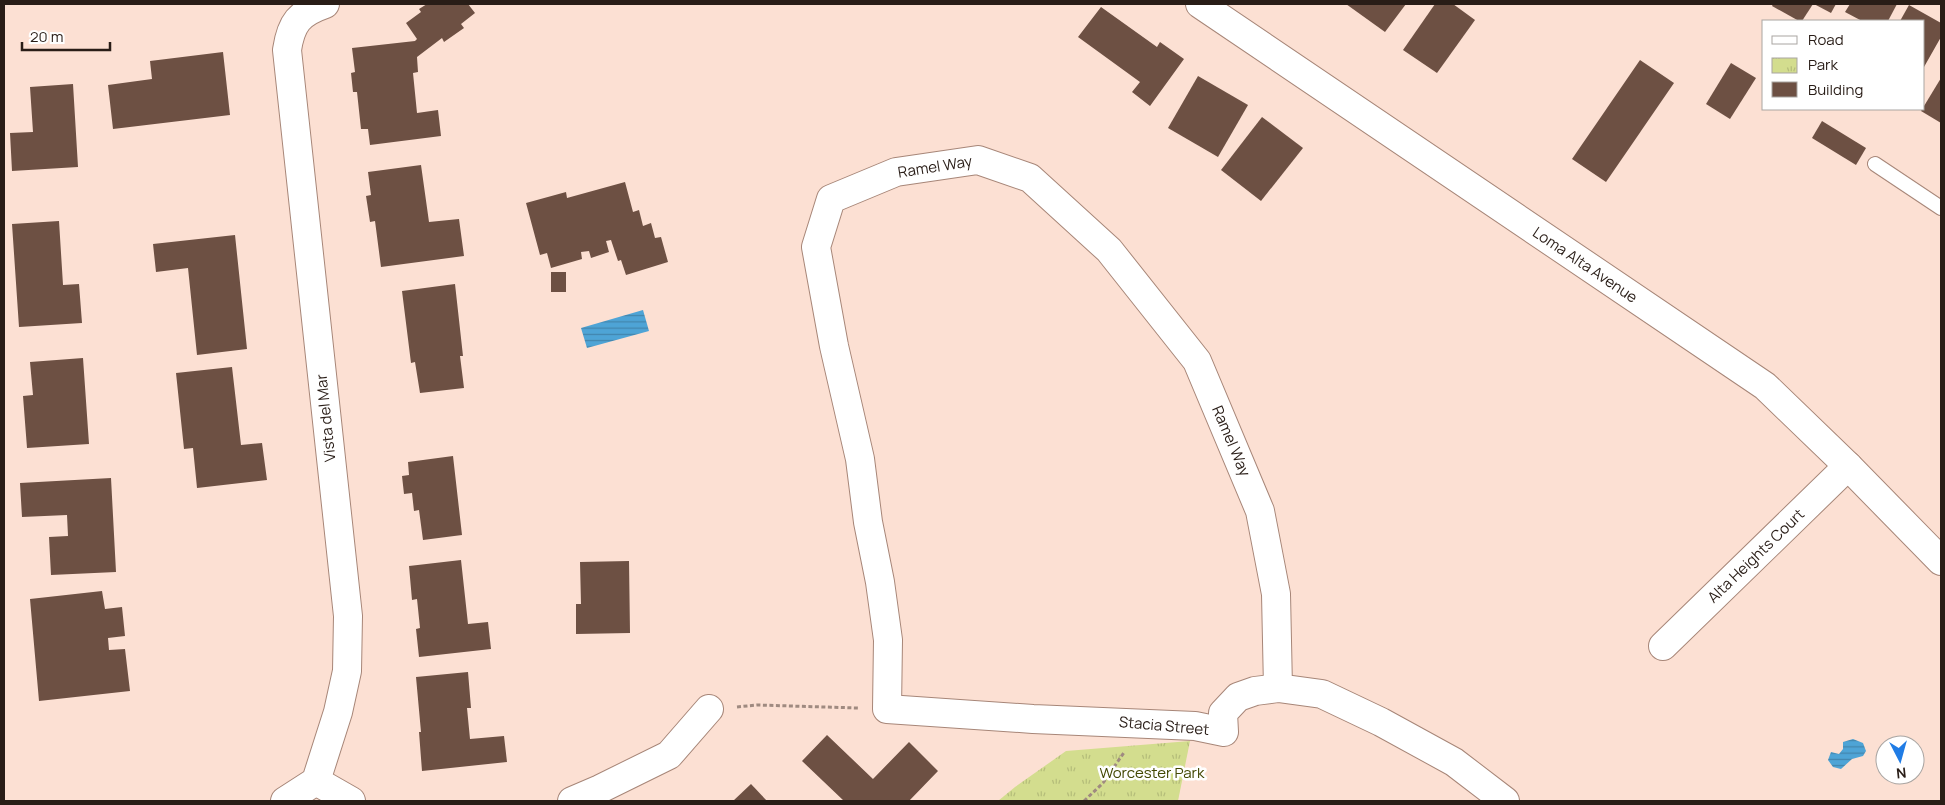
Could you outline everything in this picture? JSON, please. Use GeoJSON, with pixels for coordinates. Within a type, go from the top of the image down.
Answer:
{"type":"FeatureCollection","features":[{"type":"Feature","properties":{"kind":"street","name":"Vista del Mar"},"geometry":{"type":"LineString","coordinates":[[316,781],[338,712],[347,671],[348,616],[286,50],[290,33],[299,18],[310,9],[325,4]]}},
{"type":"Feature","properties":{"kind":"street","name":"Loma Alta Avenue"},"geometry":{"type":"LineString","coordinates":[[1200,4],[1765,386],[1848,466],[1941,561]]}},
{"type":"Feature","properties":{"kind":"street","name":"Ramel Way"},"geometry":{"type":"LineString","coordinates":[[886,709],[888,640],[881,592],[868,522],[860,459],[834,346],[816,247],[831,199],[896,172],[978,160],[1030,178],[1045,191],[1109,250],[1197,360],[1260,511],[1276,594],[1278,688]]}},
{"type":"Feature","properties":{"kind":"street","name":"Alta Heights Court"},"geometry":{"type":"LineString","coordinates":[[1663,646],[1848,466]]}},
{"type":"Feature","properties":{"kind":"street","name":"Stacia Street"},"geometry":{"type":"LineString","coordinates":[[886,709],[1033,719],[1195,726],[1224,732],[1223,712],[1238,697],[1255,691],[1278,688],[1322,694],[1381,722],[1454,762],[1505,801]]}},
{"type":"Feature","properties":{"kind":"street"},"geometry":{"type":"LineString","coordinates":[[572,801],[668,755],[709,709]]}},
{"type":"Feature","properties":{"kind":"street"},"geometry":{"type":"LineString","coordinates":[[285,801],[316,781],[351,801]]}},
{"type":"Feature","properties":{"kind":"lane"},"geometry":{"type":"LineString","coordinates":[[1875,164],[1941,208]]}},
{"type":"Feature","properties":{"kind":"path"},"geometry":{"type":"LineString","coordinates":[[709,709],[757,705],[886,709]]}},
{"type":"Feature","properties":{"kind":"path"},"geometry":{"type":"LineString","coordinates":[[1084,801],[1103,783],[1142,723]]}},
{"type":"Feature","properties":{"kind":"green space","name":"Worcester Park"},"geometry":{"type":"Polygon","coordinates":[[[1190,741],[1178,801],[998,801],[1066,751],[1190,741]]]}},
{"type":"Feature","properties":{"kind":"water"},"geometry":{"type":"Polygon","coordinates":[[[643,310],[649,331],[587,348],[581,328],[643,310]]]}},
{"type":"Feature","properties":{"kind":"water"},"geometry":{"type":"Polygon","coordinates":[[[1853,739],[1863,743],[1866,751],[1863,756],[1852,759],[1841,769],[1833,767],[1828,760],[1831,752],[1839,754],[1843,749],[1843,742],[1853,739]]]}},
{"type":"Feature","properties":{"kind":"building"},"geometry":{"type":"Polygon","coordinates":[[[427,4],[468,4],[475,13],[461,24],[464,28],[444,42],[442,38],[417,57],[418,72],[413,73],[417,113],[438,110],[441,136],[370,145],[368,129],[361,129],[357,92],[353,92],[351,73],[355,72],[352,48],[415,41],[417,39],[406,23],[421,12],[419,9],[427,4]]]}},
{"type":"Feature","properties":{"kind":"building"},"geometry":{"type":"Polygon","coordinates":[[[1346,4],[1406,4],[1385,32],[1346,4]]]}},
{"type":"Feature","properties":{"kind":"building"},"geometry":{"type":"Polygon","coordinates":[[[1435,4],[1453,4],[1475,20],[1437,73],[1403,50],[1435,4]]]}},
{"type":"Feature","properties":{"kind":"building"},"geometry":{"type":"Polygon","coordinates":[[[1773,4],[1813,4],[1803,20],[1797,20],[1772,6],[1773,4]]]}},
{"type":"Feature","properties":{"kind":"building"},"geometry":{"type":"Polygon","coordinates":[[[1814,4],[1836,4],[1831,13],[1814,4]]]}},
{"type":"Feature","properties":{"kind":"building"},"geometry":{"type":"Polygon","coordinates":[[[1850,4],[1897,4],[1889,20],[1860,20],[1845,12],[1850,4]]]}},
{"type":"Feature","properties":{"kind":"building"},"geometry":{"type":"Polygon","coordinates":[[[1909,5],[1941,23],[1941,37],[1925,65],[1925,20],[1901,20],[1909,5]]]}},
{"type":"Feature","properties":{"kind":"building"},"geometry":{"type":"Polygon","coordinates":[[[1101,7],[1157,47],[1160,42],[1184,59],[1150,106],[1132,92],[1140,82],[1078,37],[1101,7]]]}},
{"type":"Feature","properties":{"kind":"building"},"geometry":{"type":"Polygon","coordinates":[[[223,52],[230,115],[113,129],[108,85],[152,79],[150,61],[223,52]]]}},
{"type":"Feature","properties":{"kind":"building"},"geometry":{"type":"Polygon","coordinates":[[[1640,60],[1674,83],[1606,182],[1572,159],[1640,60]]]}},
{"type":"Feature","properties":{"kind":"building"},"geometry":{"type":"Polygon","coordinates":[[[1731,63],[1756,78],[1730,119],[1706,104],[1731,63]]]}},
{"type":"Feature","properties":{"kind":"building"},"geometry":{"type":"Polygon","coordinates":[[[1198,76],[1248,105],[1218,157],[1168,128],[1198,76]]]}},
{"type":"Feature","properties":{"kind":"building"},"geometry":{"type":"Polygon","coordinates":[[[1941,78],[1941,123],[1921,111],[1925,110],[1925,104],[1941,78]]]}},
{"type":"Feature","properties":{"kind":"building"},"geometry":{"type":"Polygon","coordinates":[[[73,84],[78,167],[12,171],[10,133],[33,132],[30,87],[73,84]]]}},
{"type":"Feature","properties":{"kind":"building"},"geometry":{"type":"Polygon","coordinates":[[[1262,117],[1303,148],[1261,201],[1221,170],[1262,117]]]}},
{"type":"Feature","properties":{"kind":"building"},"geometry":{"type":"Polygon","coordinates":[[[1822,121],[1866,148],[1856,165],[1812,138],[1822,121]]]}},
{"type":"Feature","properties":{"kind":"building"},"geometry":{"type":"Polygon","coordinates":[[[421,165],[429,222],[459,219],[464,256],[381,267],[375,221],[370,222],[366,196],[371,195],[368,172],[421,165]]]}},
{"type":"Feature","properties":{"kind":"building"},"geometry":{"type":"Polygon","coordinates":[[[625,182],[633,212],[639,210],[643,226],[651,223],[655,238],[661,237],[668,262],[626,275],[621,260],[618,261],[611,240],[606,241],[609,252],[591,258],[589,251],[581,252],[582,259],[551,268],[547,253],[540,255],[526,203],[566,192],[567,198],[625,182]]]}},
{"type":"Feature","properties":{"kind":"building"},"geometry":{"type":"Polygon","coordinates":[[[59,221],[63,285],[79,284],[82,323],[19,327],[12,224],[59,221]]]}},
{"type":"Feature","properties":{"kind":"building"},"geometry":{"type":"Polygon","coordinates":[[[235,235],[247,349],[197,355],[188,268],[156,272],[153,244],[235,235]]]}},
{"type":"Feature","properties":{"kind":"building"},"geometry":{"type":"Polygon","coordinates":[[[551,272],[566,272],[566,292],[551,292],[551,272]]]}},
{"type":"Feature","properties":{"kind":"building"},"geometry":{"type":"Polygon","coordinates":[[[455,284],[463,356],[460,356],[464,388],[420,393],[415,362],[411,363],[402,291],[455,284]]]}},
{"type":"Feature","properties":{"kind":"building"},"geometry":{"type":"Polygon","coordinates":[[[83,358],[89,444],[27,448],[23,396],[33,395],[30,362],[83,358]]]}},
{"type":"Feature","properties":{"kind":"building"},"geometry":{"type":"Polygon","coordinates":[[[232,367],[241,445],[262,443],[267,480],[197,488],[193,448],[184,449],[176,373],[232,367]]]}},
{"type":"Feature","properties":{"kind":"building"},"geometry":{"type":"Polygon","coordinates":[[[453,456],[462,535],[423,540],[419,510],[414,511],[412,493],[404,494],[402,476],[409,475],[408,462],[453,456]]]}},
{"type":"Feature","properties":{"kind":"building"},"geometry":{"type":"Polygon","coordinates":[[[111,478],[116,572],[51,575],[49,537],[68,536],[67,515],[22,517],[20,483],[111,478]]]}},
{"type":"Feature","properties":{"kind":"building"},"geometry":{"type":"Polygon","coordinates":[[[461,560],[468,624],[488,622],[491,649],[419,657],[416,629],[420,628],[417,599],[412,600],[409,566],[461,560]]]}},
{"type":"Feature","properties":{"kind":"building"},"geometry":{"type":"Polygon","coordinates":[[[629,561],[630,633],[576,634],[576,604],[581,604],[580,562],[629,561]]]}},
{"type":"Feature","properties":{"kind":"building"},"geometry":{"type":"Polygon","coordinates":[[[102,591],[105,609],[122,607],[125,636],[108,638],[109,650],[125,649],[130,691],[39,701],[30,599],[102,591]]]}},
{"type":"Feature","properties":{"kind":"building"},"geometry":{"type":"Polygon","coordinates":[[[468,672],[471,708],[467,708],[470,739],[504,736],[507,762],[422,771],[416,677],[468,672]]]}},
{"type":"Feature","properties":{"kind":"building"},"geometry":{"type":"Polygon","coordinates":[[[827,735],[873,779],[909,742],[938,771],[909,801],[844,801],[802,761],[827,735]]]}},
{"type":"Feature","properties":{"kind":"building"},"geometry":{"type":"Polygon","coordinates":[[[751,784],[767,801],[733,801],[751,784]]]}}]}
